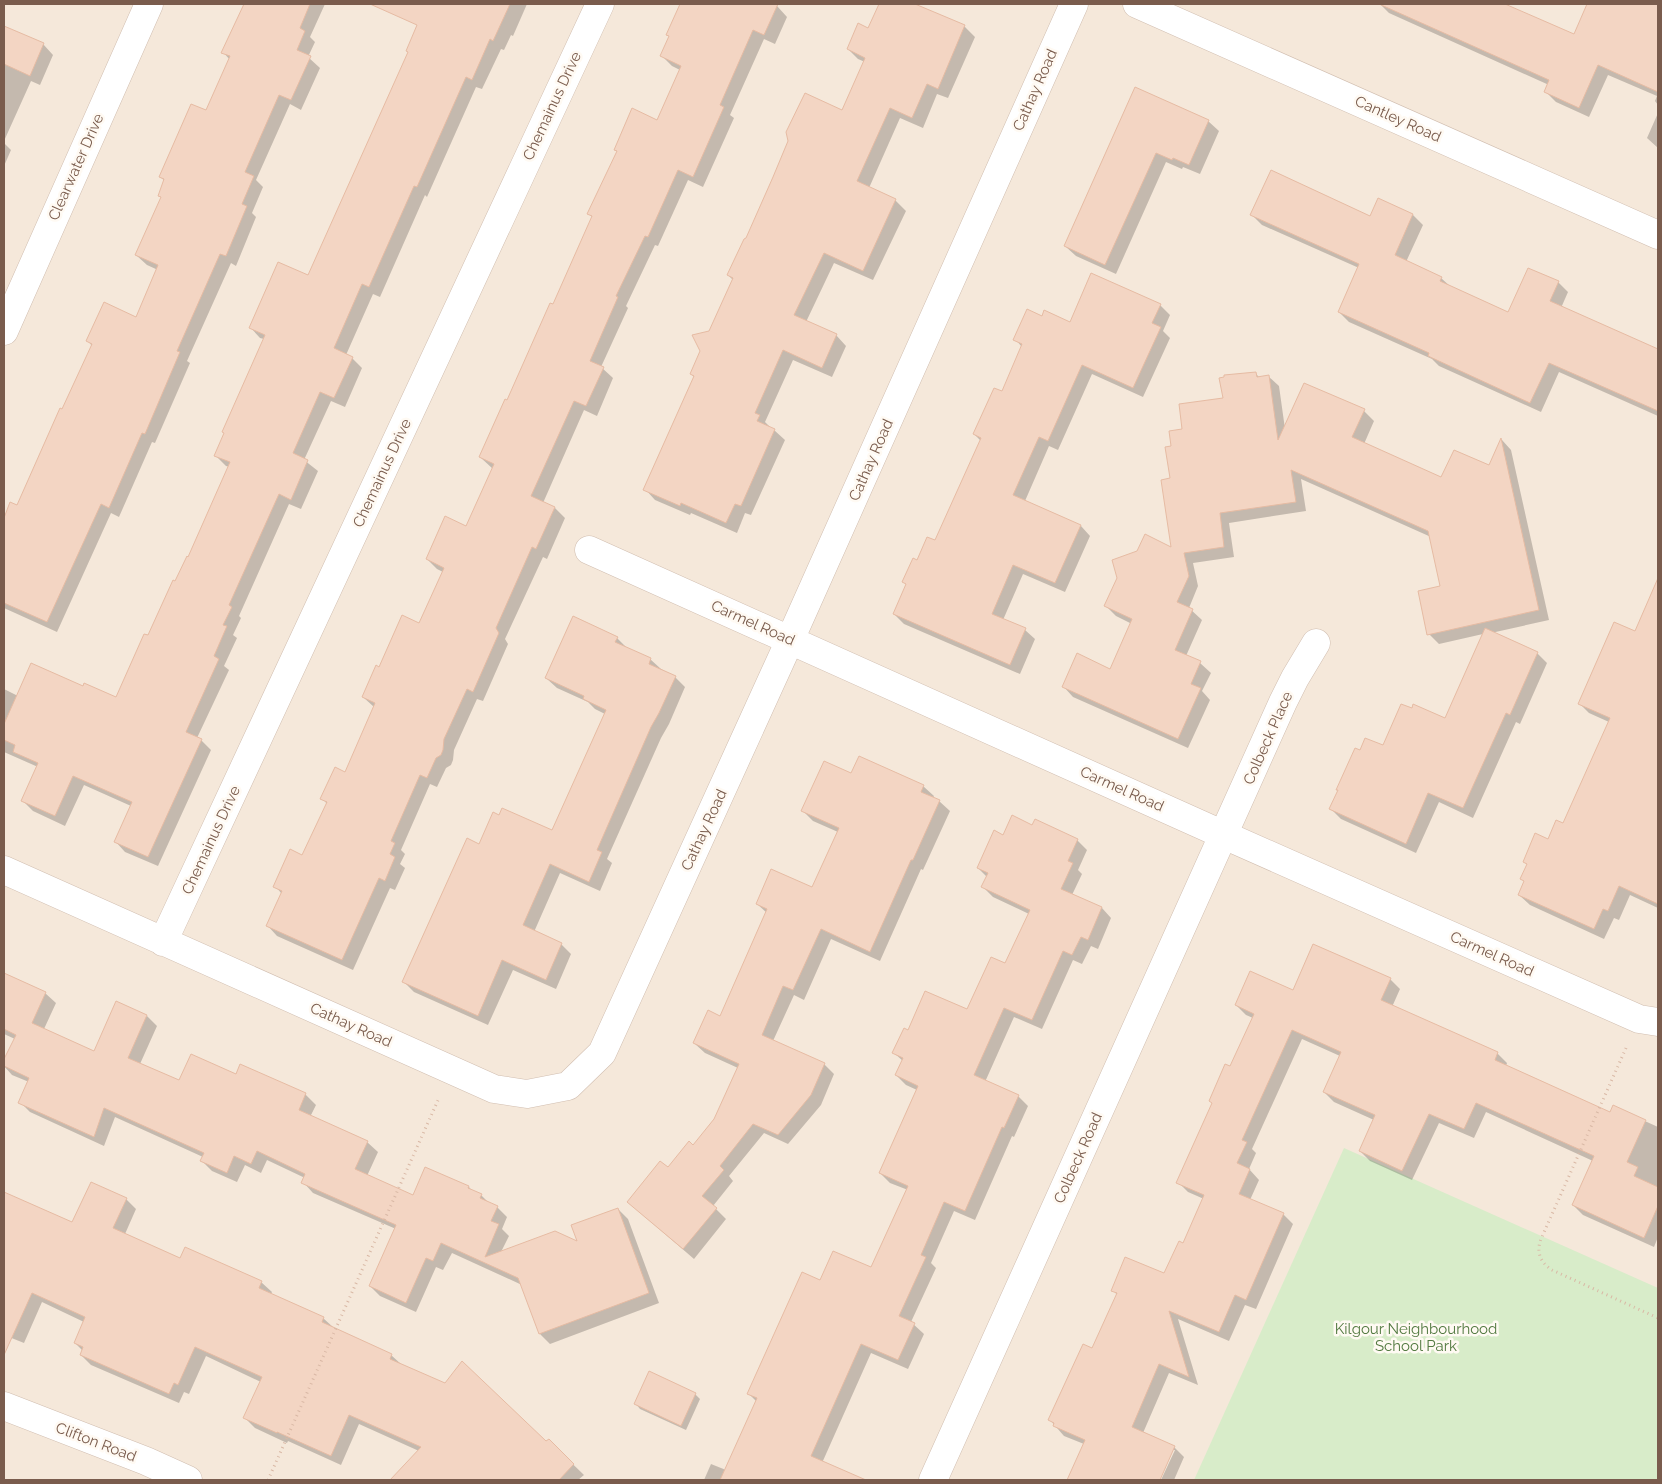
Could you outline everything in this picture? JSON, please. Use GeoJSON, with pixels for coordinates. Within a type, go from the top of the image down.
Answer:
{"type":"FeatureCollection","features":[{"type":"Feature","properties":{"kind":"street","name":"Clearwater Drive"},"geometry":{"type":"LineString","coordinates":[[4,331],[149,4]]}},
{"type":"Feature","properties":{"kind":"street","name":"Chemainus Drive"},"geometry":{"type":"LineString","coordinates":[[163,942],[600,4]]}},
{"type":"Feature","properties":{"kind":"street","name":"Cathay Road"},"geometry":{"type":"LineString","coordinates":[[4,870],[494,1089],[527,1094],[568,1086],[602,1053],[790,640],[1074,4]]}},
{"type":"Feature","properties":{"kind":"street","name":"Cantley Road"},"geometry":{"type":"LineString","coordinates":[[1137,4],[1658,235]]}},
{"type":"Feature","properties":{"kind":"street","name":"Carmel Road"},"geometry":{"type":"LineString","coordinates":[[588,550],[1639,1019],[1658,1022]]}},
{"type":"Feature","properties":{"kind":"street","name":"Colbeck Place"},"geometry":{"type":"LineString","coordinates":[[1224,835],[1283,702],[1316,643]]}},
{"type":"Feature","properties":{"kind":"street","name":"Colbeck Road"},"geometry":{"type":"LineString","coordinates":[[934,1480],[1224,835]]}},
{"type":"Feature","properties":{"kind":"street","name":"Clifton Road"},"geometry":{"type":"LineString","coordinates":[[4,1406],[146,1461],[188,1480]]}},
{"type":"Feature","properties":{"kind":"path"},"geometry":{"type":"LineString","coordinates":[[1624,1053],[1540,1239],[1538,1248],[1542,1262],[1552,1270],[1658,1318]]}},
{"type":"Feature","properties":{"kind":"path"},"geometry":{"type":"LineString","coordinates":[[268,1480],[451,1070]]}},
{"type":"Feature","properties":{"kind":"shaded area"},"geometry":{"type":"Polygon","coordinates":[[[4,4],[1658,4],[1658,1480],[4,1480],[4,4]]]}},
{"type":"Feature","properties":{"kind":"green space","name":"Kilgour Neighbourhood School Park"},"geometry":{"type":"Polygon","coordinates":[[[1344,1148],[1658,1288],[1658,1480],[1194,1480],[1344,1148]]]}},
{"type":"Feature","properties":{"kind":"building"},"geometry":{"type":"Polygon","coordinates":[[[244,4],[310,4],[300,28],[305,31],[297,50],[311,56],[291,100],[279,95],[245,172],[254,176],[242,204],[247,206],[226,256],[220,254],[177,351],[180,352],[145,434],[142,433],[109,508],[101,504],[47,622],[4,603],[4,518],[10,502],[17,505],[60,408],[62,409],[92,344],[86,341],[104,302],[136,317],[158,265],[135,255],[161,197],[158,196],[164,179],[159,177],[191,104],[206,110],[230,56],[221,53],[244,4]]]}},
{"type":"Feature","properties":{"kind":"building"},"geometry":{"type":"Polygon","coordinates":[[[370,4],[510,4],[493,41],[490,39],[472,80],[466,77],[417,187],[414,186],[369,287],[362,284],[334,348],[353,357],[334,398],[320,392],[293,453],[308,460],[291,500],[279,494],[229,605],[232,607],[223,625],[227,626],[214,656],[219,659],[186,732],[202,739],[148,857],[114,842],[132,802],[73,776],[55,816],[21,801],[38,763],[13,752],[15,745],[4,740],[4,724],[31,663],[83,686],[84,683],[116,697],[144,634],[148,635],[173,580],[175,581],[188,557],[230,462],[214,456],[224,433],[222,432],[265,335],[249,328],[278,262],[308,275],[408,52],[406,51],[417,25],[370,4]]]}},
{"type":"Feature","properties":{"kind":"building"},"geometry":{"type":"Polygon","coordinates":[[[680,4],[778,4],[764,35],[753,30],[720,105],[724,107],[693,177],[678,170],[648,237],[645,236],[616,296],[618,297],[590,361],[604,367],[586,406],[574,401],[531,496],[555,507],[536,549],[532,547],[496,628],[499,633],[473,692],[467,689],[444,739],[441,755],[436,758],[427,778],[420,775],[391,841],[395,843],[390,854],[395,857],[385,881],[379,878],[342,960],[266,926],[282,891],[273,887],[290,849],[302,855],[327,802],[320,799],[335,767],[345,772],[375,703],[362,697],[376,665],[379,667],[402,615],[419,623],[444,568],[426,559],[445,516],[466,526],[494,464],[479,457],[505,399],[507,400],[550,303],[553,304],[592,216],[587,214],[617,151],[614,150],[632,108],[657,120],[681,66],[660,56],[669,36],[666,35],[680,4]]]}},
{"type":"Feature","properties":{"kind":"building"},"geometry":{"type":"Polygon","coordinates":[[[879,4],[915,4],[965,25],[938,89],[927,84],[912,118],[890,108],[857,181],[896,199],[863,271],[824,253],[794,315],[837,334],[822,368],[783,350],[755,413],[760,415],[757,421],[775,429],[741,506],[735,504],[726,523],[681,503],[680,506],[643,490],[694,376],[690,374],[700,351],[692,335],[709,331],[733,278],[727,275],[746,238],[788,141],[786,132],[805,93],[842,110],[865,58],[847,49],[858,23],[868,28],[879,4]]]}},
{"type":"Feature","properties":{"kind":"building"},"geometry":{"type":"Polygon","coordinates":[[[1379,4],[1505,4],[1574,34],[1587,4],[1658,4],[1658,92],[1598,65],[1579,108],[1544,92],[1549,80],[1379,4]]]}},
{"type":"Feature","properties":{"kind":"building"},"geometry":{"type":"Polygon","coordinates":[[[4,26],[44,43],[30,76],[4,64],[4,26]]]}},
{"type":"Feature","properties":{"kind":"building"},"geometry":{"type":"Polygon","coordinates":[[[1135,87],[1209,120],[1189,165],[1156,153],[1105,265],[1064,246],[1135,87]]]}},
{"type":"Feature","properties":{"kind":"building"},"geometry":{"type":"Polygon","coordinates":[[[1271,170],[1370,216],[1378,198],[1413,214],[1395,255],[1442,277],[1440,281],[1508,312],[1528,268],[1559,281],[1550,301],[1658,349],[1658,411],[1549,363],[1530,403],[1428,356],[1429,353],[1338,312],[1359,264],[1250,215],[1271,170]]]}},
{"type":"Feature","properties":{"kind":"building"},"geometry":{"type":"Polygon","coordinates":[[[1091,273],[1161,304],[1152,323],[1161,327],[1133,388],[1082,365],[1048,441],[1039,437],[1013,495],[1081,525],[1055,583],[1013,565],[992,614],[1026,628],[1010,665],[893,614],[906,584],[902,582],[913,558],[917,560],[927,537],[935,540],[981,438],[973,434],[994,388],[1002,391],[1022,344],[1013,340],[1027,309],[1042,316],[1044,310],[1070,322],[1091,273]]]}},
{"type":"Feature","properties":{"kind":"building"},"geometry":{"type":"Polygon","coordinates":[[[1256,372],[1257,377],[1269,375],[1278,440],[1304,383],[1365,409],[1352,437],[1441,477],[1454,450],[1489,465],[1501,438],[1539,610],[1427,635],[1418,591],[1440,586],[1428,531],[1291,470],[1296,502],[1220,513],[1224,547],[1184,553],[1189,576],[1177,602],[1193,609],[1175,650],[1201,661],[1191,684],[1201,688],[1178,739],[1062,687],[1077,653],[1110,669],[1132,619],[1104,606],[1117,578],[1112,560],[1137,551],[1145,534],[1171,547],[1161,480],[1170,478],[1165,447],[1171,446],[1169,431],[1182,429],[1179,404],[1223,398],[1219,378],[1224,377],[1224,375],[1256,372]]]}},
{"type":"Feature","properties":{"kind":"building"},"geometry":{"type":"Polygon","coordinates":[[[1658,578],[1658,904],[1619,886],[1608,911],[1603,909],[1594,929],[1518,895],[1524,881],[1520,879],[1527,864],[1523,862],[1535,833],[1548,839],[1556,820],[1563,823],[1610,718],[1578,704],[1614,622],[1635,631],[1658,578]]]}},
{"type":"Feature","properties":{"kind":"building"},"geometry":{"type":"Polygon","coordinates":[[[573,616],[618,637],[615,642],[651,658],[649,664],[676,676],[651,727],[597,850],[602,852],[589,882],[550,864],[523,925],[562,943],[546,980],[502,960],[478,1016],[402,982],[467,838],[479,844],[493,812],[499,815],[502,808],[552,830],[606,710],[583,699],[584,696],[545,678],[573,616]]]}},
{"type":"Feature","properties":{"kind":"building"},"geometry":{"type":"Polygon","coordinates":[[[1485,628],[1538,652],[1510,715],[1506,713],[1463,808],[1428,793],[1406,844],[1329,809],[1355,748],[1360,750],[1365,738],[1383,745],[1401,704],[1412,708],[1413,704],[1445,718],[1485,628]]]}},
{"type":"Feature","properties":{"kind":"building"},"geometry":{"type":"Polygon","coordinates":[[[859,756],[924,785],[921,792],[940,800],[870,952],[821,929],[793,990],[783,986],[762,1035],[825,1063],[811,1095],[778,1135],[753,1124],[720,1166],[724,1170],[702,1196],[717,1208],[683,1249],[627,1202],[660,1161],[668,1167],[689,1141],[693,1145],[714,1119],[739,1064],[693,1043],[708,1010],[720,1016],[767,909],[756,904],[771,869],[812,887],[839,828],[801,811],[824,761],[851,773],[859,756]]]}},
{"type":"Feature","properties":{"kind":"building"},"geometry":{"type":"Polygon","coordinates":[[[1012,815],[1032,825],[1035,819],[1078,839],[1068,861],[1073,863],[1061,889],[1102,907],[1088,940],[1081,937],[1072,955],[1063,951],[1032,1020],[1004,1008],[974,1075],[1019,1095],[1004,1128],[1002,1127],[965,1211],[944,1202],[921,1255],[926,1257],[899,1316],[915,1323],[898,1360],[861,1344],[811,1456],[866,1480],[720,1480],[757,1398],[747,1394],[802,1272],[820,1280],[833,1251],[871,1267],[908,1186],[879,1173],[918,1086],[895,1075],[903,1058],[892,1053],[904,1028],[908,1030],[925,991],[967,1009],[991,957],[1005,963],[1030,910],[981,887],[988,873],[977,868],[994,830],[1003,835],[1012,815]]]}},
{"type":"Feature","properties":{"kind":"building"},"geometry":{"type":"Polygon","coordinates":[[[1313,944],[1391,978],[1381,1000],[1498,1052],[1495,1060],[1610,1112],[1613,1105],[1646,1120],[1627,1162],[1638,1167],[1634,1176],[1658,1187],[1658,1206],[1644,1238],[1572,1205],[1594,1156],[1476,1103],[1464,1129],[1429,1114],[1402,1171],[1359,1151],[1375,1115],[1323,1092],[1341,1052],[1292,1030],[1242,1140],[1247,1142],[1237,1163],[1250,1169],[1239,1194],[1284,1213],[1246,1300],[1235,1295],[1219,1332],[1169,1311],[1189,1377],[1159,1364],[1132,1427],[1175,1446],[1160,1480],[1067,1480],[1085,1440],[1053,1426],[1054,1423],[1048,1420],[1083,1344],[1092,1348],[1117,1293],[1111,1291],[1125,1257],[1164,1273],[1179,1241],[1183,1243],[1204,1195],[1176,1183],[1212,1103],[1209,1101],[1225,1064],[1230,1066],[1254,1014],[1235,1005],[1250,971],[1293,990],[1313,944]]]}},
{"type":"Feature","properties":{"kind":"building"},"geometry":{"type":"Polygon","coordinates":[[[4,973],[46,992],[32,1023],[94,1051],[116,1001],[147,1015],[128,1058],[179,1080],[191,1054],[236,1074],[240,1064],[306,1093],[299,1110],[368,1141],[355,1169],[413,1195],[425,1167],[469,1186],[468,1188],[482,1194],[480,1198],[498,1206],[491,1221],[499,1224],[485,1257],[555,1231],[577,1241],[571,1225],[618,1208],[649,1293],[539,1334],[518,1278],[441,1243],[433,1261],[426,1258],[406,1303],[369,1286],[396,1225],[301,1183],[305,1174],[257,1151],[251,1164],[234,1156],[227,1173],[200,1161],[204,1153],[104,1108],[94,1137],[18,1103],[29,1078],[4,1066],[4,1059],[16,1035],[4,1029],[4,973]]]}},
{"type":"Feature","properties":{"kind":"building"},"geometry":{"type":"Polygon","coordinates":[[[91,1182],[127,1198],[113,1228],[180,1258],[185,1247],[262,1281],[259,1288],[324,1317],[322,1322],[392,1354],[390,1359],[445,1383],[462,1361],[546,1441],[549,1439],[574,1464],[559,1480],[390,1480],[421,1447],[349,1415],[331,1456],[243,1418],[262,1377],[195,1347],[178,1385],[174,1383],[169,1394],[80,1355],[83,1347],[74,1343],[85,1317],[32,1293],[4,1355],[4,1192],[72,1222],[91,1182]]]}},
{"type":"Feature","properties":{"kind":"building"},"geometry":{"type":"Polygon","coordinates":[[[649,1371],[696,1393],[681,1426],[634,1404],[649,1371]]]}}]}
